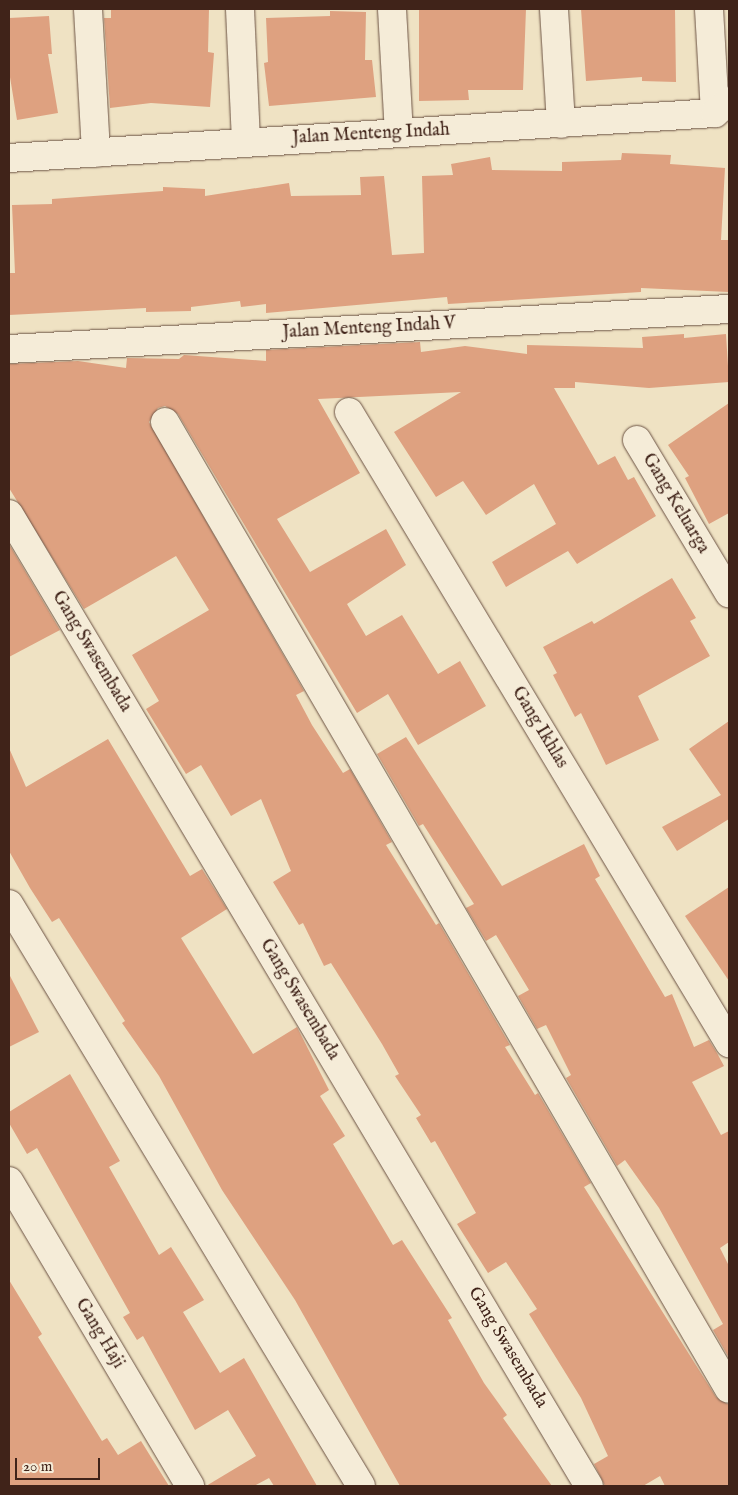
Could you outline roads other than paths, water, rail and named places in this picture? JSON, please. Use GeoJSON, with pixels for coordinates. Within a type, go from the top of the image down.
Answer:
{"type":"FeatureCollection","features":[{"type":"Feature","properties":{"kind":"street"},"geometry":{"type":"LineString","coordinates":[[88,9],[96,153]]}},
{"type":"Feature","properties":{"kind":"street"},"geometry":{"type":"LineString","coordinates":[[240,9],[246,142]]}},
{"type":"Feature","properties":{"kind":"street"},"geometry":{"type":"LineString","coordinates":[[392,9],[399,133]]}},
{"type":"Feature","properties":{"kind":"street"},"geometry":{"type":"LineString","coordinates":[[554,9],[561,124]]}},
{"type":"Feature","properties":{"kind":"street"},"geometry":{"type":"LineString","coordinates":[[709,9],[722,107]]}},
{"type":"Feature","properties":{"kind":"street","name":"Jalan Menteng Indah"},"geometry":{"type":"LineString","coordinates":[[9,158],[561,124],[722,107]]}},
{"type":"Feature","properties":{"kind":"street","name":"Jalan Menteng Indah V"},"geometry":{"type":"LineString","coordinates":[[9,349],[729,309]]}},
{"type":"Feature","properties":{"kind":"street","name":"Gang Ikhlas"},"geometry":{"type":"LineString","coordinates":[[349,412],[729,1043]]}},
{"type":"Feature","properties":{"kind":"street"},"geometry":{"type":"LineString","coordinates":[[165,422],[729,1389]]}},
{"type":"Feature","properties":{"kind":"street","name":"Gang Keluarga"},"geometry":{"type":"LineString","coordinates":[[636,440],[729,593]]}},
{"type":"Feature","properties":{"kind":"street","name":"Gang Swasembada"},"geometry":{"type":"LineString","coordinates":[[9,514],[590,1486]]}},
{"type":"Feature","properties":{"kind":"street"},"geometry":{"type":"LineString","coordinates":[[9,904],[361,1486]]}},
{"type":"Feature","properties":{"kind":"street","name":"Gang Haji"},"geometry":{"type":"LineString","coordinates":[[9,1182],[190,1486]]}}]}
